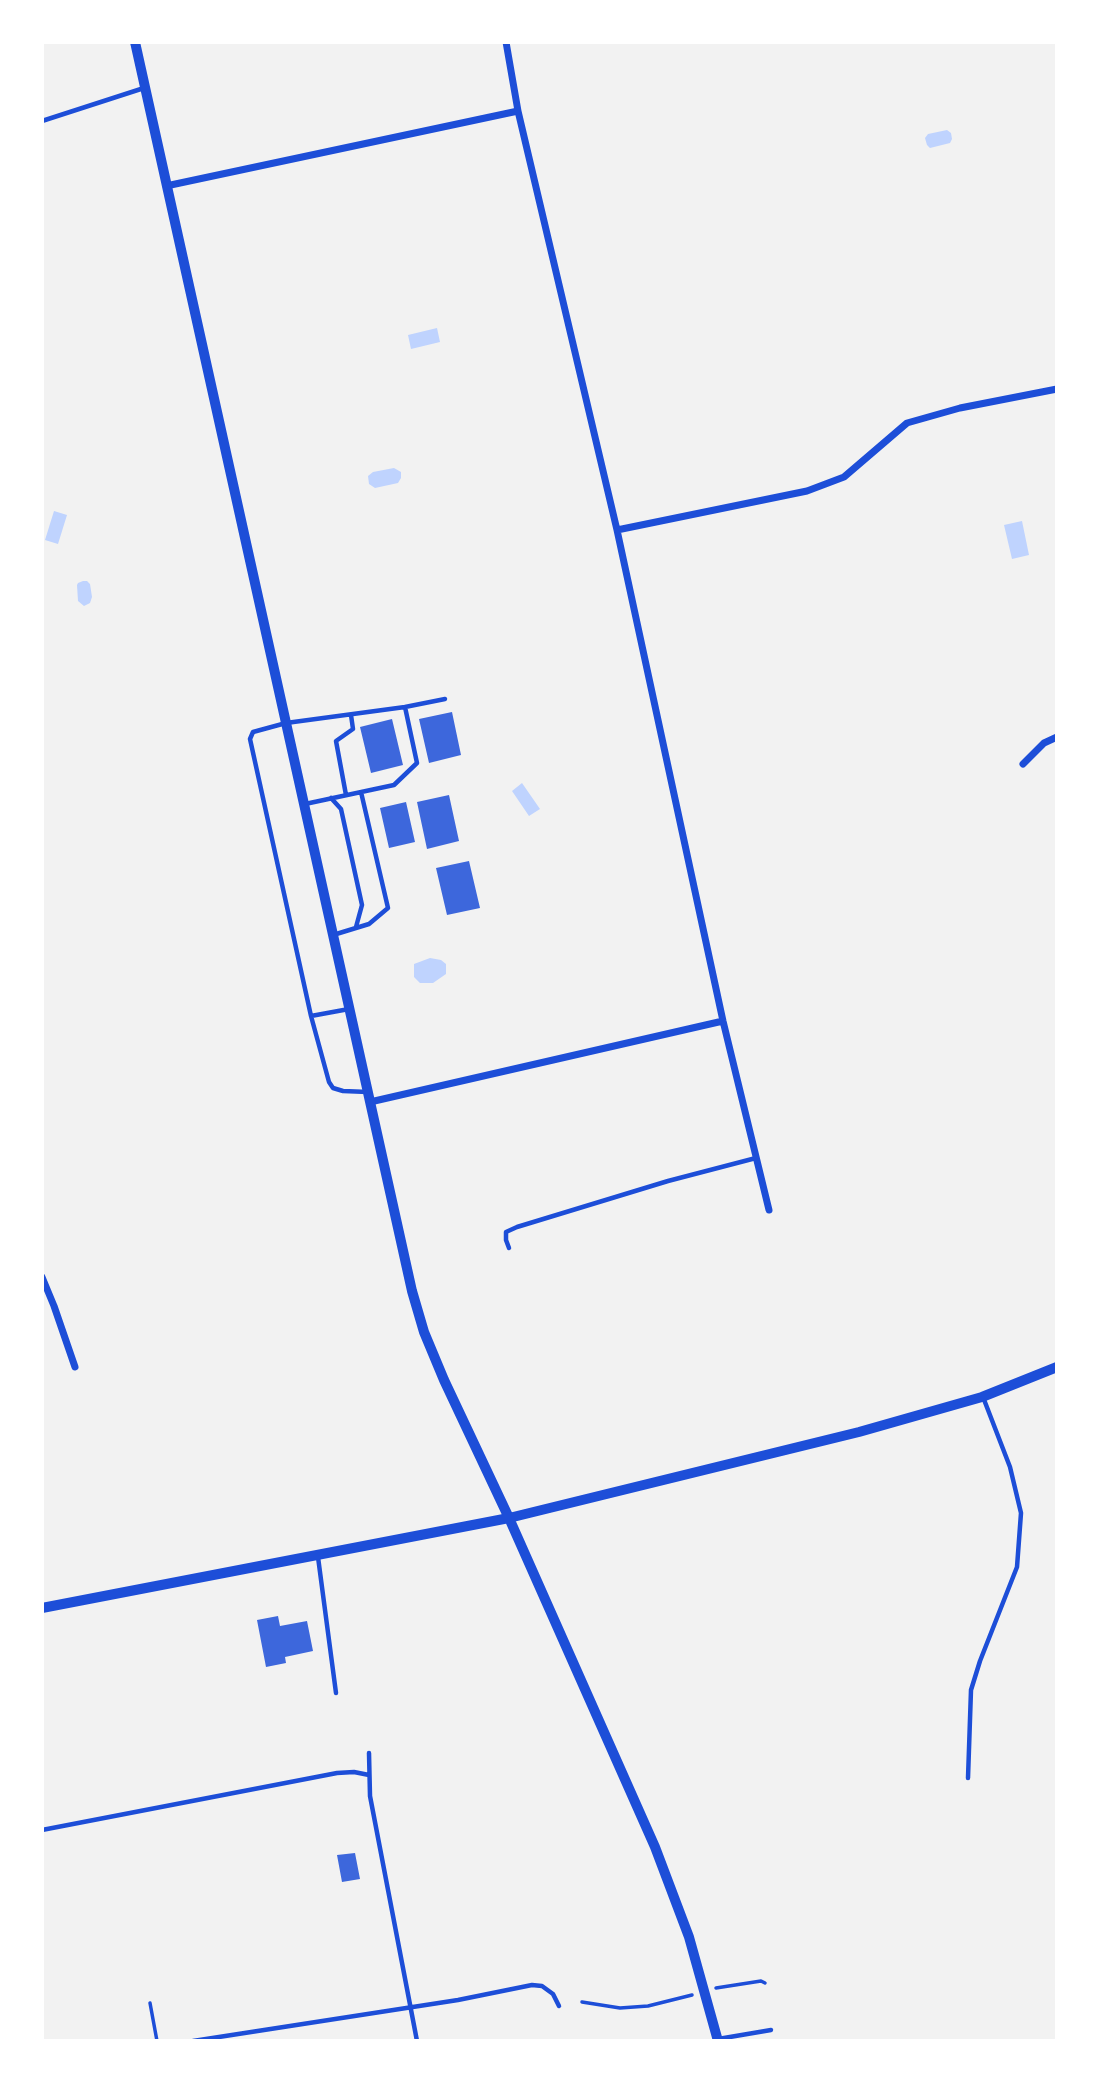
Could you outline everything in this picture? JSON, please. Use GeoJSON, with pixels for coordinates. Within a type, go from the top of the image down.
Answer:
{"type":"FeatureCollection","features":[{"type":"Feature","properties":{"kind":"street"},"geometry":{"type":"LineString","coordinates":[[135,42],[412,1291],[424,1332],[444,1380],[509,1518],[655,1847],[689,1937],[718,2040]]}},
{"type":"Feature","properties":{"kind":"street"},"geometry":{"type":"LineString","coordinates":[[506,42],[519,111],[617,530],[723,1021],[769,1210]]}},
{"type":"Feature","properties":{"kind":"street"},"geometry":{"type":"LineString","coordinates":[[166,186],[519,111]]}},
{"type":"Feature","properties":{"kind":"street"},"geometry":{"type":"LineString","coordinates":[[617,530],[807,491],[844,477],[907,423],[960,408],[1057,389]]}},
{"type":"Feature","properties":{"kind":"street"},"geometry":{"type":"LineString","coordinates":[[1023,764],[1044,743],[1057,737]]}},
{"type":"Feature","properties":{"kind":"street"},"geometry":{"type":"LineString","coordinates":[[369,1097],[723,1021]]}},
{"type":"Feature","properties":{"kind":"street"},"geometry":{"type":"LineString","coordinates":[[42,1277],[75,1367]]}},
{"type":"Feature","properties":{"kind":"street"},"geometry":{"type":"LineString","coordinates":[[42,1608],[509,1518],[859,1432],[982,1396],[1057,1367]]}},
{"type":"Feature","properties":{"kind":"lane"},"geometry":{"type":"LineString","coordinates":[[42,121],[145,87]]}},
{"type":"Feature","properties":{"kind":"lane"},"geometry":{"type":"LineString","coordinates":[[369,1097],[333,1088],[329,1082],[311,1016],[250,739],[253,732],[286,723],[445,699]]}},
{"type":"Feature","properties":{"kind":"lane"},"geometry":{"type":"LineString","coordinates":[[304,804],[394,785],[416,763],[405,707]]}},
{"type":"Feature","properties":{"kind":"lane"},"geometry":{"type":"LineString","coordinates":[[346,795],[336,741],[353,729],[351,715]]}},
{"type":"Feature","properties":{"kind":"lane"},"geometry":{"type":"LineString","coordinates":[[333,935],[369,924],[387,908],[361,792]]}},
{"type":"Feature","properties":{"kind":"lane"},"geometry":{"type":"LineString","coordinates":[[331,798],[341,809],[362,905],[355,928]]}},
{"type":"Feature","properties":{"kind":"lane"},"geometry":{"type":"LineString","coordinates":[[311,1016],[349,1009]]}},
{"type":"Feature","properties":{"kind":"lane"},"geometry":{"type":"LineString","coordinates":[[509,1248],[506,1232],[517,1227],[668,1181],[756,1158]]}},
{"type":"Feature","properties":{"kind":"lane"},"geometry":{"type":"LineString","coordinates":[[968,1778],[971,1690],[979,1661],[1017,1567],[1021,1513],[1010,1467],[982,1396]]}},
{"type":"Feature","properties":{"kind":"lane"},"geometry":{"type":"LineString","coordinates":[[318,1556],[337,1693]]}},
{"type":"Feature","properties":{"kind":"lane"},"geometry":{"type":"LineString","coordinates":[[369,1753],[370,1796],[417,2041]]}},
{"type":"Feature","properties":{"kind":"lane"},"geometry":{"type":"LineString","coordinates":[[42,1830],[337,1773],[369,1775]]}},
{"type":"Feature","properties":{"kind":"lane"},"geometry":{"type":"LineString","coordinates":[[193,2041],[458,2000],[532,1984],[542,1986],[553,1994],[559,2006]]}},
{"type":"Feature","properties":{"kind":"lane"},"geometry":{"type":"LineString","coordinates":[[718,2040],[771,2030]]}},
{"type":"Feature","properties":{"kind":"path"},"geometry":{"type":"LineString","coordinates":[[582,2002],[620,2008],[648,2006],[705,1990],[761,1980],[765,1983]]}},
{"type":"Feature","properties":{"kind":"path"},"geometry":{"type":"LineString","coordinates":[[150,2003],[157,2041]]}},
{"type":"Feature","properties":{"kind":"water"},"geometry":{"type":"Polygon","coordinates":[[[947,130],[951,133],[950,143],[930,148],[927,145],[925,138],[928,134],[947,130]]]}},
{"type":"Feature","properties":{"kind":"water"},"geometry":{"type":"Polygon","coordinates":[[[437,328],[440,342],[411,349],[408,335],[437,328]]]}},
{"type":"Feature","properties":{"kind":"water"},"geometry":{"type":"Polygon","coordinates":[[[394,468],[401,472],[398,483],[375,488],[369,484],[368,476],[373,472],[394,468]]]}},
{"type":"Feature","properties":{"kind":"water"},"geometry":{"type":"Polygon","coordinates":[[[54,511],[67,515],[58,544],[45,540],[54,511]]]}},
{"type":"Feature","properties":{"kind":"water"},"geometry":{"type":"Polygon","coordinates":[[[1022,521],[1029,555],[1012,559],[1004,525],[1022,521]]]}},
{"type":"Feature","properties":{"kind":"water"},"geometry":{"type":"Polygon","coordinates":[[[83,581],[90,584],[92,597],[90,603],[84,606],[78,601],[77,585],[83,581]]]}},
{"type":"Feature","properties":{"kind":"water"},"geometry":{"type":"Polygon","coordinates":[[[522,783],[540,809],[529,816],[512,791],[522,783]]]}},
{"type":"Feature","properties":{"kind":"water"},"geometry":{"type":"Polygon","coordinates":[[[430,958],[446,964],[446,974],[433,983],[420,983],[414,977],[414,964],[430,958]]]}},
{"type":"Feature","properties":{"kind":"building"},"geometry":{"type":"Polygon","coordinates":[[[452,712],[461,755],[429,763],[419,719],[452,712]]]}},
{"type":"Feature","properties":{"kind":"building"},"geometry":{"type":"Polygon","coordinates":[[[392,719],[403,765],[371,773],[360,727],[392,719]]]}},
{"type":"Feature","properties":{"kind":"building"},"geometry":{"type":"Polygon","coordinates":[[[449,795],[459,841],[427,849],[417,802],[449,795]]]}},
{"type":"Feature","properties":{"kind":"building"},"geometry":{"type":"Polygon","coordinates":[[[406,802],[415,842],[389,848],[380,808],[406,802]]]}},
{"type":"Feature","properties":{"kind":"building"},"geometry":{"type":"Polygon","coordinates":[[[469,861],[480,908],[447,915],[436,868],[469,861]]]}},
{"type":"Feature","properties":{"kind":"building"},"geometry":{"type":"Polygon","coordinates":[[[278,1616],[280,1626],[307,1621],[313,1651],[285,1657],[286,1663],[266,1667],[257,1620],[278,1616]]]}},
{"type":"Feature","properties":{"kind":"building"},"geometry":{"type":"Polygon","coordinates":[[[355,1853],[360,1879],[342,1882],[337,1855],[355,1853]]]}}]}
